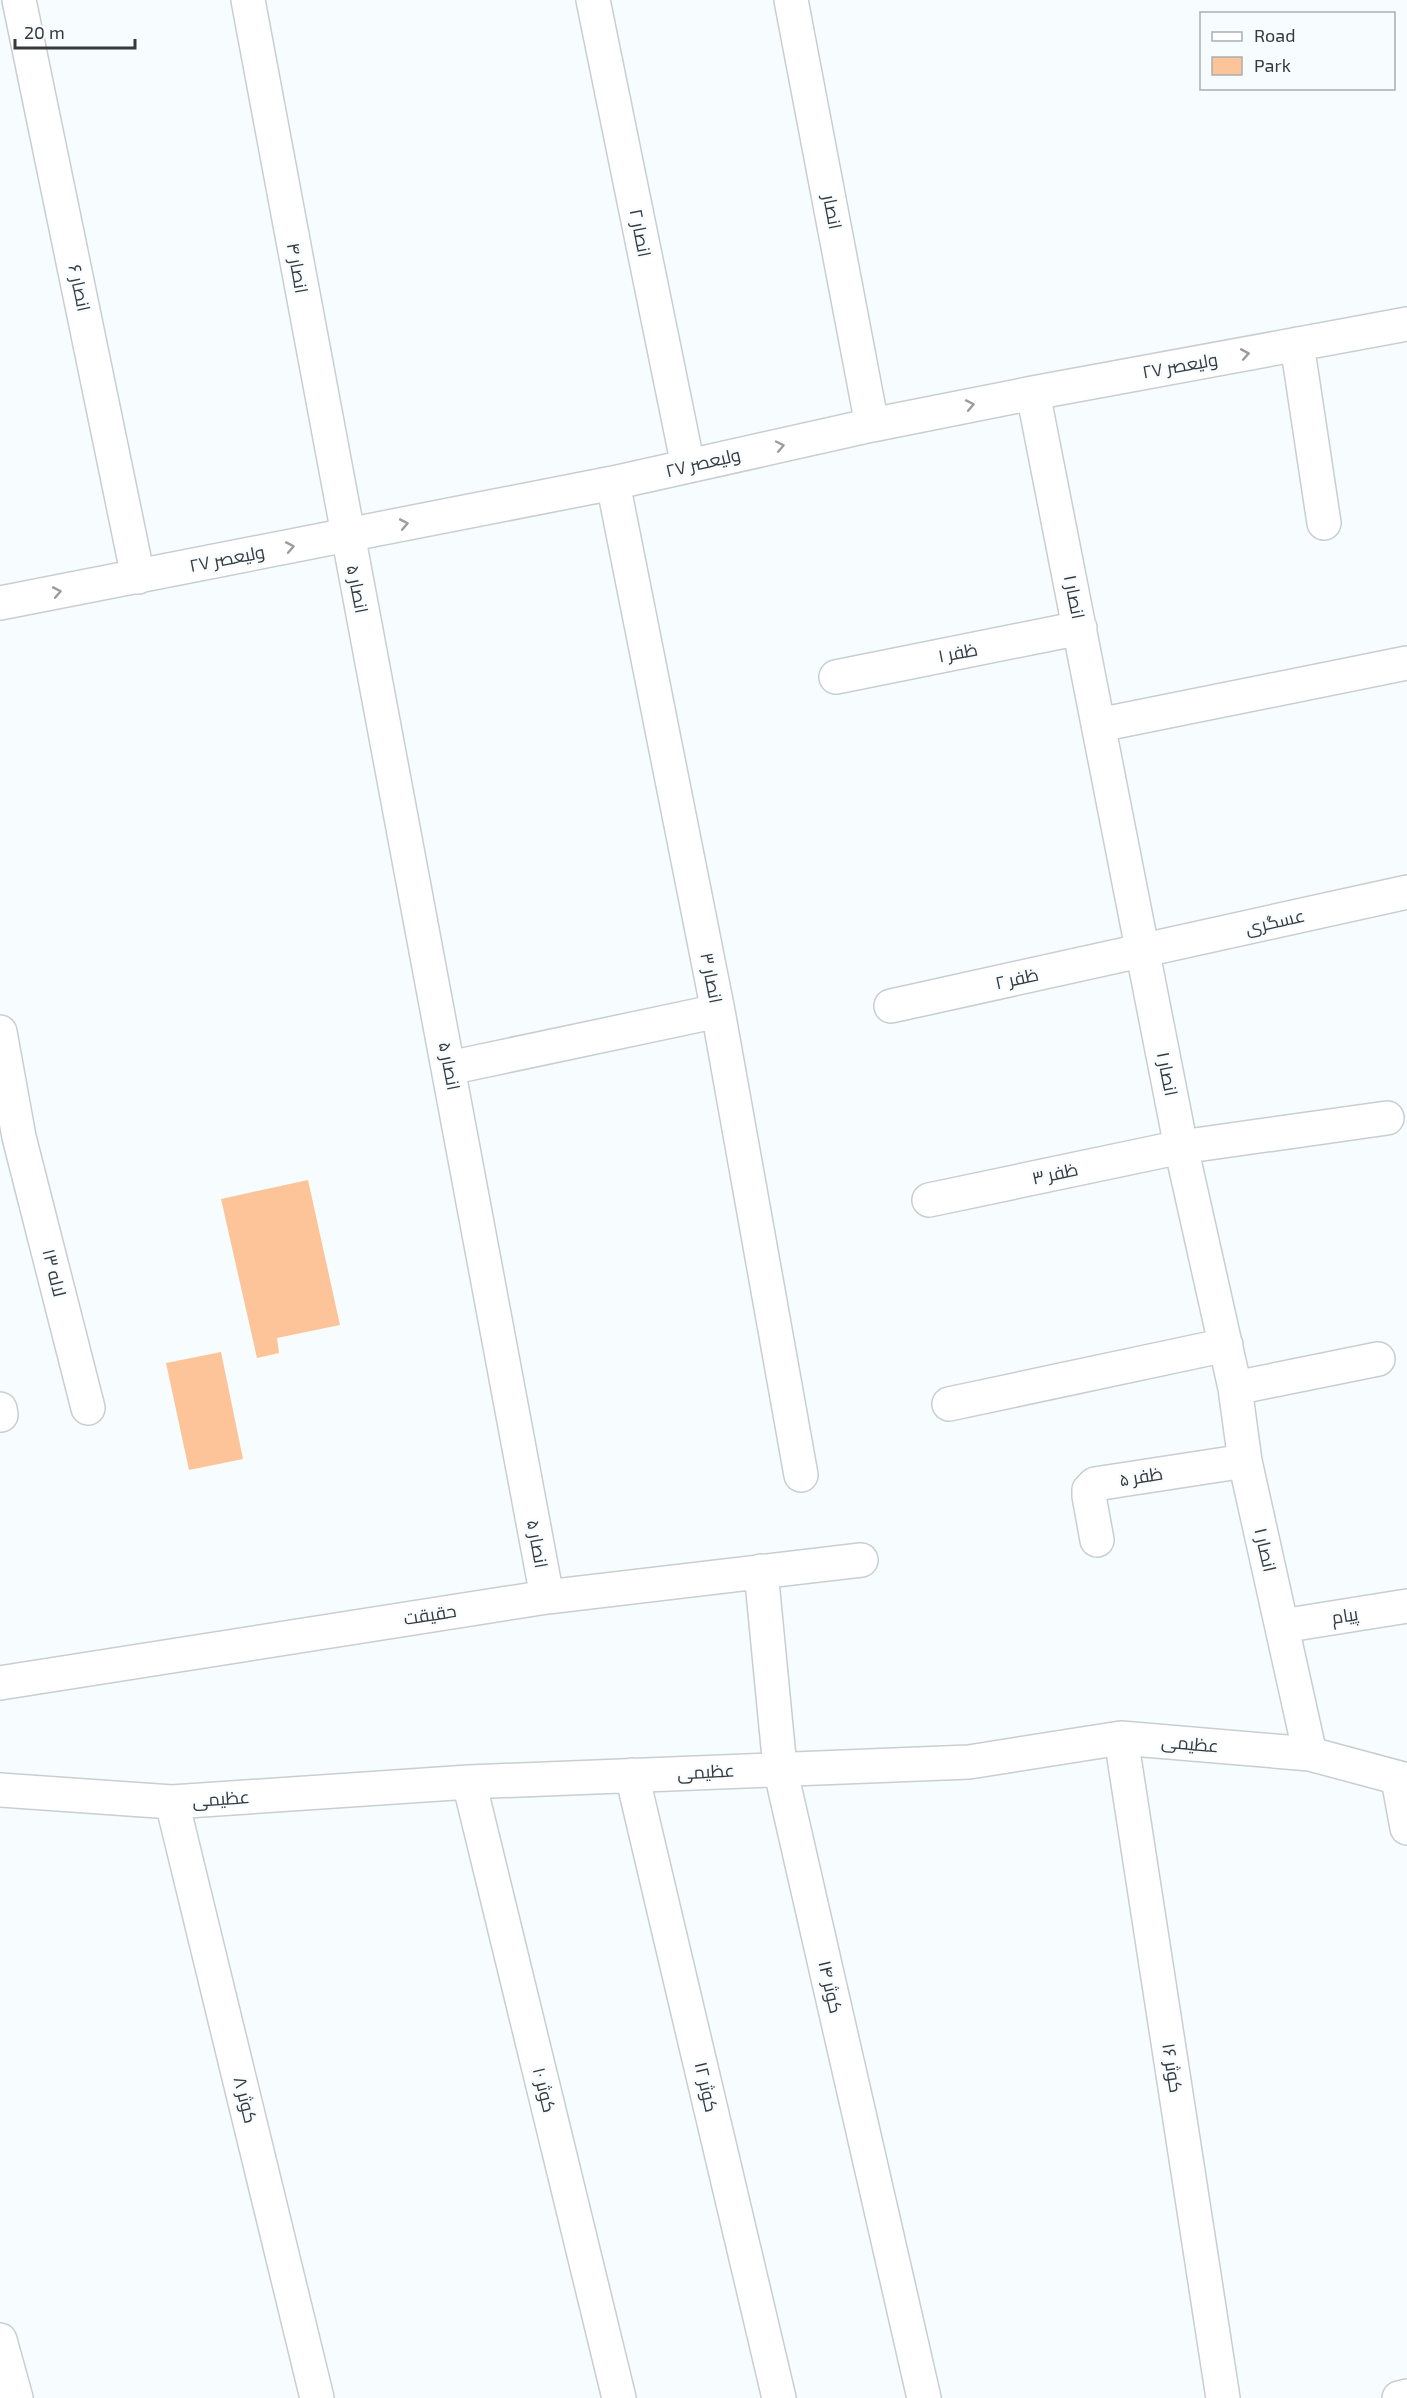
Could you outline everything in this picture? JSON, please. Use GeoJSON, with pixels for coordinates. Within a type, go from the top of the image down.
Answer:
{"type":"FeatureCollection","features":[{"type":"Feature","properties":{"kind":"street","name":"انصار ۶"},"geometry":{"type":"LineString","coordinates":[[19,0],[138,577]]}},
{"type":"Feature","properties":{"kind":"street","name":"انصار ۴"},"geometry":{"type":"LineString","coordinates":[[248,0],[346,535]]}},
{"type":"Feature","properties":{"kind":"street","name":"انصار ۲"},"geometry":{"type":"LineString","coordinates":[[593,0],[688,466]]}},
{"type":"Feature","properties":{"kind":"street","name":"انصار"},"geometry":{"type":"LineString","coordinates":[[791,0],[872,425]]}},
{"type":"Feature","properties":{"kind":"street","name":"ولیعصر ۲۷"},"geometry":{"type":"LineString","coordinates":[[0,603],[613,483],[872,425],[1033,393],[1407,324]]}},
{"type":"Feature","properties":{"kind":"street"},"geometry":{"type":"LineString","coordinates":[[1297,344],[1324,523]]}},
{"type":"Feature","properties":{"kind":"street","name":"انصار ۱"},"geometry":{"type":"LineString","coordinates":[[1033,393],[1181,1148],[1226,1345],[1235,1388],[1245,1461],[1310,1754]]}},
{"type":"Feature","properties":{"kind":"street","name":"انصار ۳"},"geometry":{"type":"LineString","coordinates":[[613,483],[718,1011],[801,1474]]}},
{"type":"Feature","properties":{"kind":"street","name":"انصار ۵"},"geometry":{"type":"LineString","coordinates":[[346,535],[449,1068],[547,1597]]}},
{"type":"Feature","properties":{"kind":"street","name":"ظفر ۱"},"geometry":{"type":"LineString","coordinates":[[837,678],[1080,628]]}},
{"type":"Feature","properties":{"kind":"street"},"geometry":{"type":"LineString","coordinates":[[1099,725],[1407,663]]}},
{"type":"Feature","properties":{"kind":"street","name":"عسگری"},"geometry":{"type":"LineString","coordinates":[[1144,952],[1407,892]]}},
{"type":"Feature","properties":{"kind":"street","name":"ظفر ۲"},"geometry":{"type":"LineString","coordinates":[[891,1006],[1144,952]]}},
{"type":"Feature","properties":{"kind":"street"},"geometry":{"type":"LineString","coordinates":[[449,1068],[718,1011]]}},
{"type":"Feature","properties":{"kind":"street","name":"لاله ۱۳"},"geometry":{"type":"LineString","coordinates":[[0,1032],[10,1139],[88,1408]]}},
{"type":"Feature","properties":{"kind":"street","name":"ظفر ۳"},"geometry":{"type":"LineString","coordinates":[[929,1200],[1181,1148],[1387,1118]]}},
{"type":"Feature","properties":{"kind":"street"},"geometry":{"type":"LineString","coordinates":[[949,1404],[1226,1345]]}},
{"type":"Feature","properties":{"kind":"street"},"geometry":{"type":"LineString","coordinates":[[1235,1388],[1378,1359]]}},
{"type":"Feature","properties":{"kind":"street","name":"ظفر ۵"},"geometry":{"type":"LineString","coordinates":[[1096,1540],[1089,1497],[1089,1490],[1095,1484],[1245,1461]]}},
{"type":"Feature","properties":{"kind":"street","name":"حقیقت"},"geometry":{"type":"LineString","coordinates":[[0,1683],[547,1597],[861,1560]]}},
{"type":"Feature","properties":{"kind":"street","name":"کوثر ۱۴"},"geometry":{"type":"LineString","coordinates":[[761,1571],[780,1768],[924,2398]]}},
{"type":"Feature","properties":{"kind":"street","name":"پیام"},"geometry":{"type":"LineString","coordinates":[[1282,1626],[1407,1606]]}},
{"type":"Feature","properties":{"kind":"street","name":"عظیمی"},"geometry":{"type":"LineString","coordinates":[[0,1790],[172,1802],[469,1782],[969,1762],[1122,1738],[1310,1754],[1402,1779]]}},
{"type":"Feature","properties":{"kind":"street","name":"کوثر ۱۶"},"geometry":{"type":"LineString","coordinates":[[1122,1738],[1223,2398]]}},
{"type":"Feature","properties":{"kind":"street","name":"کوثر ۱۲"},"geometry":{"type":"LineString","coordinates":[[632,1775],[779,2398]]}},
{"type":"Feature","properties":{"kind":"street"},"geometry":{"type":"LineString","coordinates":[[1402,1779],[1407,1828]]}},
{"type":"Feature","properties":{"kind":"street","name":"کوثر ۱۰"},"geometry":{"type":"LineString","coordinates":[[469,1782],[619,2398]]}},
{"type":"Feature","properties":{"kind":"street","name":"کوثر ۸"},"geometry":{"type":"LineString","coordinates":[[172,1802],[317,2398]]}},
{"type":"Feature","properties":{"kind":"street"},"geometry":{"type":"LineString","coordinates":[[0,2340],[16,2398]]}},
{"type":"Feature","properties":{"kind":"street"},"geometry":{"type":"LineString","coordinates":[[1399,2398],[1407,2396]]}},
{"type":"Feature","properties":{"kind":"green space"},"geometry":{"type":"Polygon","coordinates":[[[308,1180],[340,1325],[277,1338],[279,1353],[257,1358],[221,1199],[308,1180]]]}},
{"type":"Feature","properties":{"kind":"green space"},"geometry":{"type":"Polygon","coordinates":[[[221,1352],[243,1459],[189,1470],[166,1363],[221,1352]]]}}]}
